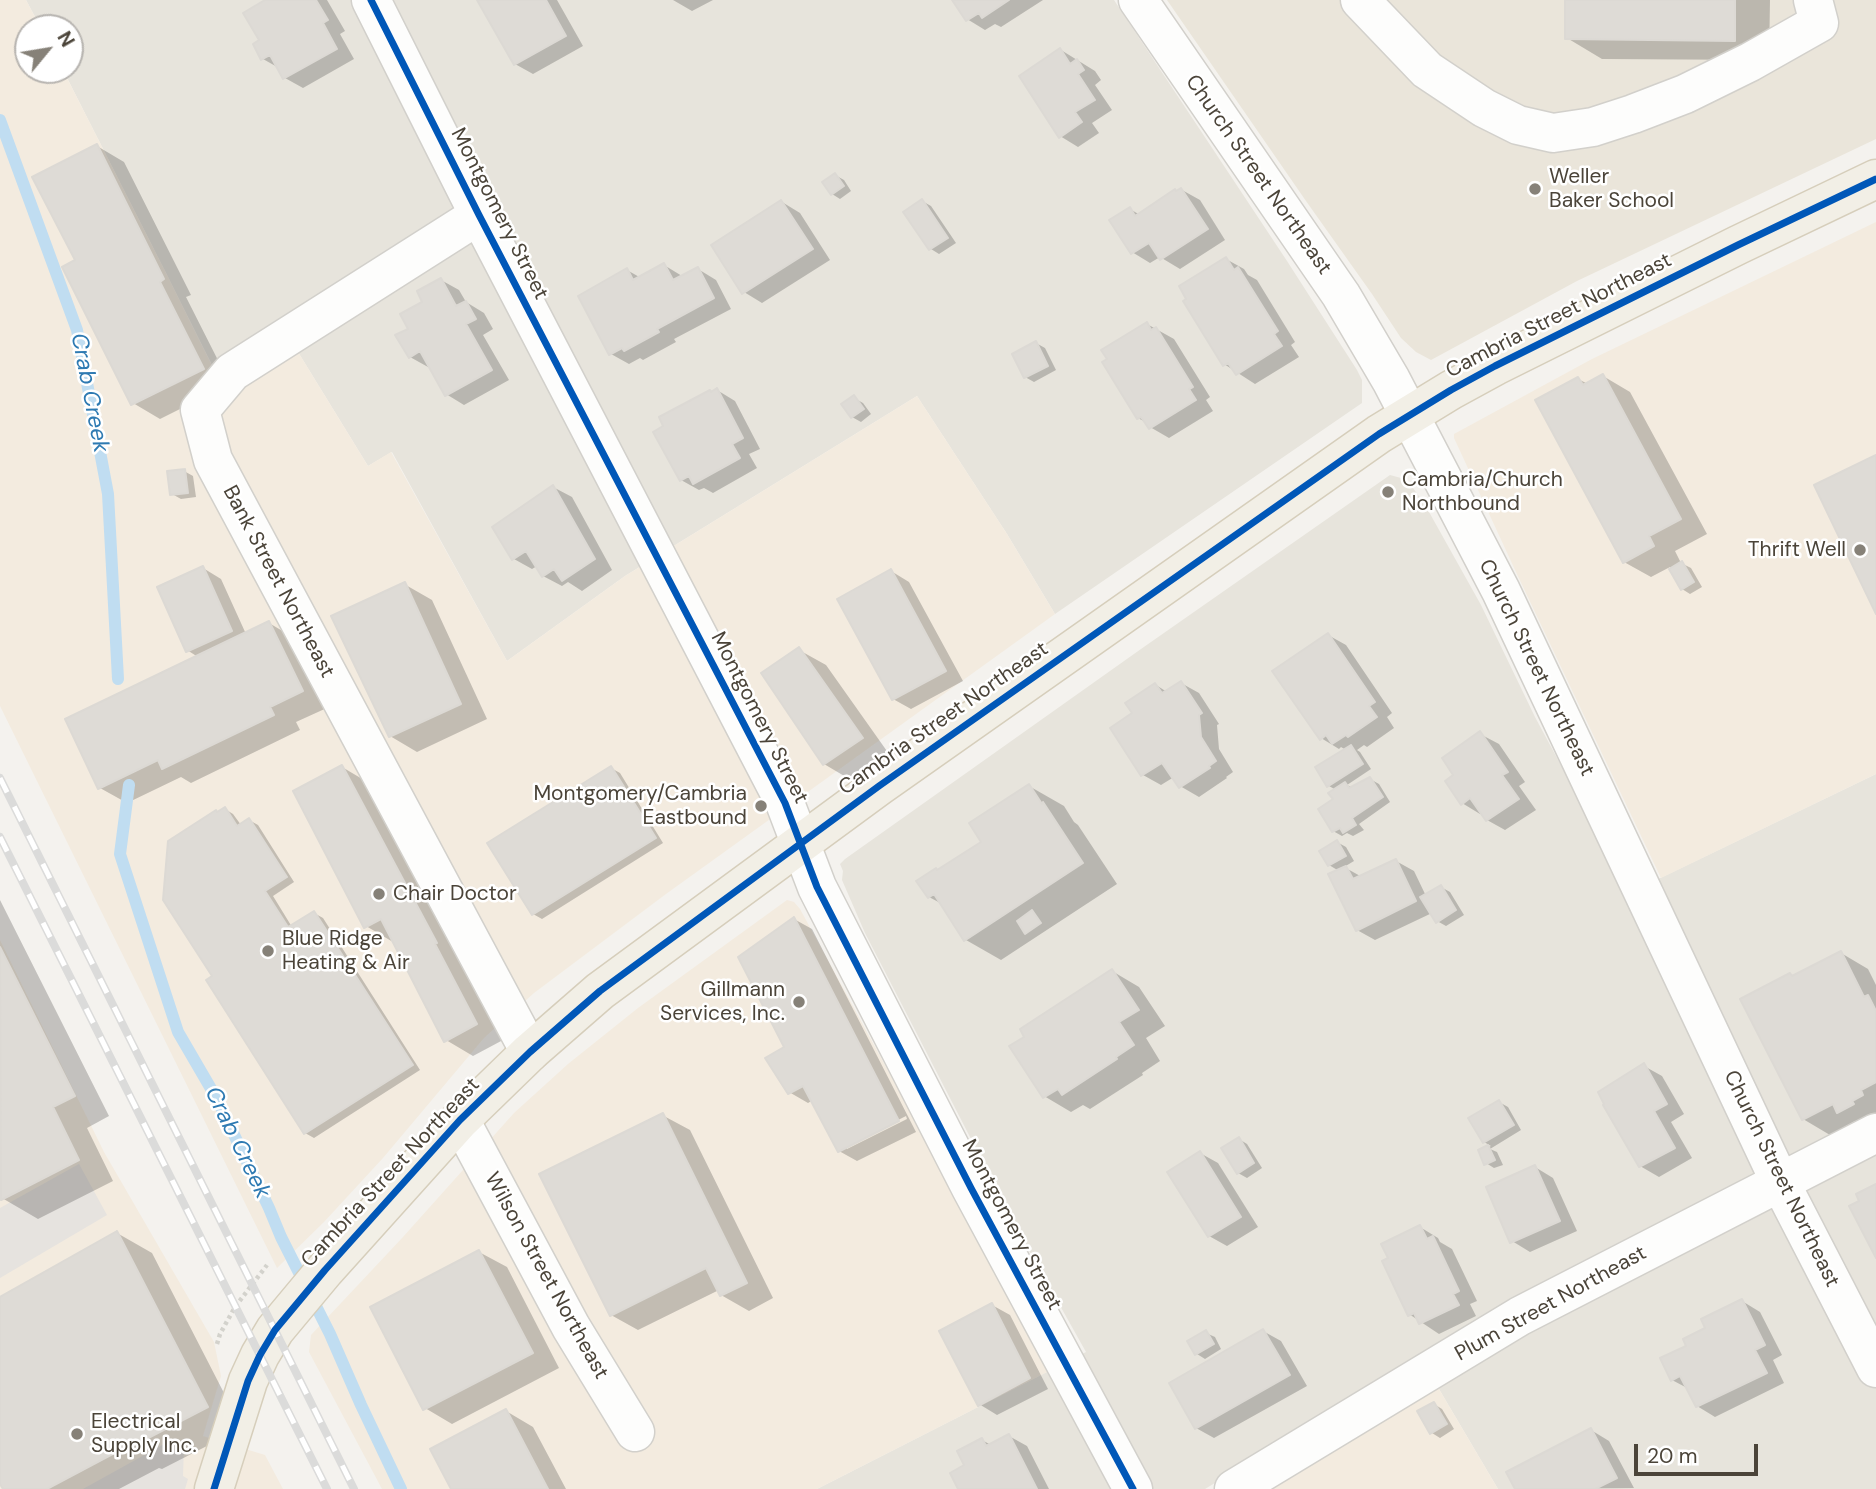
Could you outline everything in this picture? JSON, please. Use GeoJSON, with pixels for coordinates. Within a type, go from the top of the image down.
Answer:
{"type":"FeatureCollection","features":[{"type":"Feature","properties":{"kind":"main road","name":"Cambria Street Northeast"},"geometry":{"type":"LineString","coordinates":[[214,1489],[248,1381],[275,1330],[325,1270],[460,1120],[530,1052],[600,990],[799,844],[1380,434],[1451,390],[1590,318],[1876,179]]}},
{"type":"Feature","properties":{"kind":"street","name":"Montgomery Street"},"geometry":{"type":"LineString","coordinates":[[371,0],[479,215],[785,803],[817,887],[971,1188],[1133,1489]]}},
{"type":"Feature","properties":{"kind":"street","name":"Church Street Northeast"},"geometry":{"type":"LineString","coordinates":[[1138,0],[1341,295],[1373,347],[1501,591],[1780,1182],[1876,1368]]}},
{"type":"Feature","properties":{"kind":"street"},"geometry":{"type":"LineString","coordinates":[[1360,0],[1427,70],[1484,108],[1518,125],[1553,133],[1593,127],[1633,114],[1685,94],[1750,62],[1819,23],[1813,0]]}},
{"type":"Feature","properties":{"kind":"street","name":"Bank Street Northeast"},"geometry":{"type":"LineString","coordinates":[[479,215],[232,372],[200,410],[213,460],[530,1052]]}},
{"type":"Feature","properties":{"kind":"street","name":"Wilson Street Northeast"},"geometry":{"type":"LineString","coordinates":[[460,1120],[571,1326],[635,1432]]}},
{"type":"Feature","properties":{"kind":"street","name":"Plum Street Northeast"},"geometry":{"type":"LineString","coordinates":[[1234,1489],[1520,1316],[1876,1133]]}},
{"type":"Feature","properties":{"kind":"shaded area"},"geometry":{"type":"Polygon","coordinates":[[[0,0],[26,0],[34,14],[14,14],[14,84],[70,84],[226,394],[295,347],[368,466],[391,452],[507,661],[625,576],[917,396],[1007,534],[1055,614],[666,894],[534,993],[484,1038],[383,1158],[277,1268],[0,706],[0,0]]]}},
{"type":"Feature","properties":{"kind":"shaded area"},"geometry":{"type":"Polygon","coordinates":[[[26,0],[1114,0],[1357,370],[1362,380],[1362,403],[1055,614],[1007,534],[917,396],[625,576],[507,661],[392,452],[368,466],[282,326],[215,371],[70,84],[84,84],[84,14],[34,14],[26,0]]]}},
{"type":"Feature","properties":{"kind":"shaded area","name":"Weller Baker School"},"geometry":{"type":"Polygon","coordinates":[[[1167,0],[1876,0],[1876,139],[1577,281],[1431,360],[1416,352],[1401,338],[1167,0]]]}},
{"type":"Feature","properties":{"kind":"shaded area"},"geometry":{"type":"Polygon","coordinates":[[[1876,222],[1876,774],[1661,878],[1516,572],[1454,434],[1592,359],[1876,222]]]}},
{"type":"Feature","properties":{"kind":"shaded area"},"geometry":{"type":"Polygon","coordinates":[[[1390,475],[1410,484],[1424,503],[1481,605],[1625,895],[1876,774],[1876,1489],[1498,1489],[1436,1384],[1331,1412],[1205,1489],[817,1489],[1086,1352],[1021,1236],[865,933],[842,880],[843,871],[840,864],[1390,475]]]}},
{"type":"Feature","properties":{"kind":"shaded area"},"geometry":{"type":"Polygon","coordinates":[[[787,900],[794,902],[800,909],[1051,1370],[817,1489],[382,1489],[309,1352],[311,1335],[514,1113],[568,1064],[638,1008],[787,900]]]}},
{"type":"Feature","properties":{"kind":"shaded area"},"geometry":{"type":"Polygon","coordinates":[[[0,940],[104,1152],[214,1342],[221,1376],[203,1436],[265,1455],[283,1489],[0,1489],[0,940]]]}},
{"type":"Feature","properties":{"kind":"shaded area"},"geometry":{"type":"Polygon","coordinates":[[[79,1164],[107,1215],[0,1278],[0,1208],[79,1164]]]}},
{"type":"Feature","properties":{"kind":"shaded area"},"geometry":{"type":"Polygon","coordinates":[[[1436,1384],[1498,1489],[1265,1489],[1436,1384]]]}},
{"type":"Feature","properties":{"kind":"shaded area"},"geometry":{"type":"Polygon","coordinates":[[[166,1443],[184,1446],[183,1476],[188,1479],[185,1489],[83,1489],[166,1443]]]}},
{"type":"Feature","properties":{"kind":"building"},"geometry":{"type":"Polygon","coordinates":[[[265,0],[316,0],[328,20],[323,23],[337,49],[283,79],[270,55],[261,60],[253,44],[259,40],[243,13],[265,0]]]}},
{"type":"Feature","properties":{"kind":"building"},"geometry":{"type":"Polygon","coordinates":[[[477,0],[546,0],[566,36],[514,65],[477,0]]]}},
{"type":"Feature","properties":{"kind":"building"},"geometry":{"type":"Polygon","coordinates":[[[952,0],[1009,0],[982,18],[979,13],[966,21],[952,0]]]}},
{"type":"Feature","properties":{"kind":"building"},"geometry":{"type":"Polygon","coordinates":[[[1565,0],[1735,0],[1735,41],[1565,39],[1565,0]]]}},
{"type":"Feature","properties":{"kind":"building"},"geometry":{"type":"Polygon","coordinates":[[[1060,48],[1070,64],[1077,59],[1084,70],[1078,74],[1095,100],[1075,112],[1082,122],[1059,138],[1019,76],[1060,48]]]}},
{"type":"Feature","properties":{"kind":"building"},"geometry":{"type":"Polygon","coordinates":[[[97,144],[164,279],[160,282],[204,369],[131,405],[62,267],[75,260],[32,177],[97,144]]]}},
{"type":"Feature","properties":{"kind":"building"},"geometry":{"type":"Polygon","coordinates":[[[835,173],[844,186],[831,195],[822,182],[835,173]]]}},
{"type":"Feature","properties":{"kind":"building"},"geometry":{"type":"Polygon","coordinates":[[[1181,188],[1208,229],[1160,260],[1149,243],[1131,254],[1109,220],[1130,207],[1135,216],[1175,189],[1176,191],[1181,188]]]}},
{"type":"Feature","properties":{"kind":"building"},"geometry":{"type":"Polygon","coordinates":[[[922,199],[948,238],[929,250],[903,212],[922,199]]]}},
{"type":"Feature","properties":{"kind":"building"},"geometry":{"type":"Polygon","coordinates":[[[781,200],[813,249],[742,294],[711,245],[781,200]]]}},
{"type":"Feature","properties":{"kind":"building"},"geometry":{"type":"Polygon","coordinates":[[[1226,257],[1234,270],[1238,267],[1278,331],[1274,334],[1282,346],[1236,375],[1228,363],[1223,366],[1183,301],[1186,299],[1179,286],[1226,257]]]}},
{"type":"Feature","properties":{"kind":"building"},"geometry":{"type":"Polygon","coordinates":[[[664,263],[673,280],[698,267],[714,298],[657,329],[659,332],[624,351],[622,348],[609,355],[578,296],[627,268],[633,280],[664,263]]]}},
{"type":"Feature","properties":{"kind":"building"},"geometry":{"type":"Polygon","coordinates":[[[441,278],[456,306],[466,301],[476,319],[466,324],[492,370],[445,396],[420,351],[409,358],[395,335],[408,329],[400,314],[422,302],[417,291],[441,278]]]}},
{"type":"Feature","properties":{"kind":"building"},"geometry":{"type":"Polygon","coordinates":[[[1147,322],[1151,330],[1156,327],[1193,387],[1189,389],[1196,400],[1149,429],[1141,417],[1137,419],[1102,362],[1107,359],[1101,350],[1147,322]]]}},
{"type":"Feature","properties":{"kind":"building"},"geometry":{"type":"Polygon","coordinates":[[[1036,341],[1048,366],[1024,378],[1012,354],[1036,341]]]}},
{"type":"Feature","properties":{"kind":"building"},"geometry":{"type":"Polygon","coordinates":[[[1603,374],[1681,519],[1649,536],[1654,546],[1623,563],[1535,400],[1578,377],[1583,385],[1603,374]]]}},
{"type":"Feature","properties":{"kind":"building"},"geometry":{"type":"Polygon","coordinates":[[[717,388],[743,438],[732,444],[740,458],[693,484],[689,476],[680,481],[653,432],[663,426],[659,417],[717,388]]]}},
{"type":"Feature","properties":{"kind":"building"},"geometry":{"type":"Polygon","coordinates":[[[854,395],[864,409],[851,418],[841,404],[854,395]]]}},
{"type":"Feature","properties":{"kind":"building","name":"Thrift Well"},"geometry":{"type":"Polygon","coordinates":[[[1876,455],[1876,614],[1814,485],[1876,455]]]}},
{"type":"Feature","properties":{"kind":"building"},"geometry":{"type":"Polygon","coordinates":[[[185,469],[188,493],[170,495],[167,471],[185,469]]]}},
{"type":"Feature","properties":{"kind":"building"},"geometry":{"type":"Polygon","coordinates":[[[553,485],[595,559],[562,581],[554,569],[542,577],[526,551],[512,560],[492,527],[553,485]]]}},
{"type":"Feature","properties":{"kind":"building"},"geometry":{"type":"Polygon","coordinates":[[[1682,561],[1694,582],[1681,590],[1669,569],[1682,561]]]}},
{"type":"Feature","properties":{"kind":"building"},"geometry":{"type":"Polygon","coordinates":[[[203,566],[232,631],[186,652],[157,587],[203,566]]]}},
{"type":"Feature","properties":{"kind":"building"},"geometry":{"type":"Polygon","coordinates":[[[891,569],[946,671],[892,700],[837,599],[891,569]]]}},
{"type":"Feature","properties":{"kind":"building"},"geometry":{"type":"Polygon","coordinates":[[[405,582],[461,704],[389,737],[331,616],[405,582]]]}},
{"type":"Feature","properties":{"kind":"building"},"geometry":{"type":"Polygon","coordinates":[[[269,621],[303,691],[270,707],[274,715],[162,769],[158,760],[98,789],[65,719],[269,621]]]}},
{"type":"Feature","properties":{"kind":"building"},"geometry":{"type":"Polygon","coordinates":[[[1328,633],[1375,702],[1369,706],[1377,717],[1348,737],[1346,735],[1332,744],[1326,735],[1320,740],[1272,671],[1328,633]]]}},
{"type":"Feature","properties":{"kind":"building"},"geometry":{"type":"Polygon","coordinates":[[[799,647],[863,738],[823,765],[761,673],[799,647]]]}},
{"type":"Feature","properties":{"kind":"building"},"geometry":{"type":"Polygon","coordinates":[[[1181,681],[1202,713],[1199,715],[1201,737],[1216,761],[1210,768],[1179,788],[1162,763],[1141,776],[1110,728],[1132,713],[1125,703],[1155,683],[1162,693],[1181,681]]]}},
{"type":"Feature","properties":{"kind":"building"},"geometry":{"type":"Polygon","coordinates":[[[1480,731],[1508,772],[1502,775],[1519,799],[1486,821],[1470,798],[1461,805],[1445,781],[1453,775],[1442,758],[1480,731]]]}},
{"type":"Feature","properties":{"kind":"building"},"geometry":{"type":"Polygon","coordinates":[[[1351,745],[1363,764],[1327,787],[1315,767],[1351,745]]]}},
{"type":"Feature","properties":{"kind":"building","name":"Chair Doctor"},"geometry":{"type":"Polygon","coordinates":[[[342,765],[477,1024],[444,1042],[381,919],[364,928],[293,791],[342,765]]]}},
{"type":"Feature","properties":{"kind":"building"},"geometry":{"type":"Polygon","coordinates":[[[611,766],[656,838],[532,915],[487,843],[611,766]]]}},
{"type":"Feature","properties":{"kind":"building"},"geometry":{"type":"Polygon","coordinates":[[[1370,777],[1383,797],[1352,818],[1356,825],[1343,833],[1340,828],[1332,832],[1318,809],[1333,799],[1328,793],[1345,782],[1349,788],[1370,777]]]}},
{"type":"Feature","properties":{"kind":"building"},"geometry":{"type":"Polygon","coordinates":[[[1029,784],[1083,863],[964,941],[934,894],[928,898],[916,881],[981,842],[969,823],[1029,784]]]}},
{"type":"Feature","properties":{"kind":"building","name":"Blue Ridge Heating & Air"},"geometry":{"type":"Polygon","coordinates":[[[225,807],[237,826],[249,818],[287,877],[265,891],[288,927],[314,911],[413,1065],[304,1134],[206,980],[212,976],[163,900],[168,841],[225,807]]]}},
{"type":"Feature","properties":{"kind":"building"},"geometry":{"type":"Polygon","coordinates":[[[1337,840],[1346,856],[1328,866],[1319,851],[1337,840]]]}},
{"type":"Feature","properties":{"kind":"building"},"geometry":{"type":"Polygon","coordinates":[[[1396,859],[1416,901],[1356,931],[1328,874],[1346,866],[1353,879],[1396,859]]]}},
{"type":"Feature","properties":{"kind":"building"},"geometry":{"type":"Polygon","coordinates":[[[1441,885],[1456,910],[1436,923],[1420,897],[1441,885]]]}},
{"type":"Feature","properties":{"kind":"building"},"geometry":{"type":"Polygon","coordinates":[[[1032,910],[1041,923],[1025,934],[1017,921],[1032,910]]]}},
{"type":"Feature","properties":{"kind":"building","name":"Gillmann Services, Inc."},"geometry":{"type":"Polygon","coordinates":[[[794,917],[899,1121],[838,1152],[803,1086],[788,1094],[765,1058],[784,1047],[738,957],[794,917]]]}},
{"type":"Feature","properties":{"kind":"building"},"geometry":{"type":"Polygon","coordinates":[[[0,947],[75,1096],[53,1107],[79,1160],[1,1200],[0,947]]]}},
{"type":"Feature","properties":{"kind":"building"},"geometry":{"type":"Polygon","coordinates":[[[1841,951],[1864,997],[1868,995],[1876,1011],[1876,1082],[1861,1090],[1863,1095],[1852,1101],[1854,1104],[1837,1113],[1833,1104],[1802,1120],[1740,999],[1841,951]]]}},
{"type":"Feature","properties":{"kind":"building"},"geometry":{"type":"Polygon","coordinates":[[[1112,969],[1139,1010],[1119,1022],[1134,1045],[1062,1095],[1058,1089],[1043,1098],[1009,1046],[1024,1037],[1020,1029],[1112,969]]]}},
{"type":"Feature","properties":{"kind":"building"},"geometry":{"type":"Polygon","coordinates":[[[1644,1063],[1667,1104],[1654,1111],[1675,1148],[1639,1167],[1598,1092],[1644,1063]]]}},
{"type":"Feature","properties":{"kind":"building"},"geometry":{"type":"Polygon","coordinates":[[[1499,1100],[1514,1125],[1483,1143],[1468,1118],[1499,1100]]]}},
{"type":"Feature","properties":{"kind":"building"},"geometry":{"type":"Polygon","coordinates":[[[663,1113],[747,1283],[720,1296],[706,1268],[610,1316],[539,1174],[663,1113]]]}},
{"type":"Feature","properties":{"kind":"building"},"geometry":{"type":"Polygon","coordinates":[[[1239,1137],[1254,1163],[1237,1174],[1221,1148],[1239,1137]]]}},
{"type":"Feature","properties":{"kind":"building"},"geometry":{"type":"Polygon","coordinates":[[[1488,1145],[1495,1160],[1484,1165],[1478,1150],[1488,1145]]]}},
{"type":"Feature","properties":{"kind":"building"},"geometry":{"type":"Polygon","coordinates":[[[1200,1151],[1241,1217],[1208,1237],[1167,1172],[1200,1151]]]}},
{"type":"Feature","properties":{"kind":"building"},"geometry":{"type":"Polygon","coordinates":[[[1535,1165],[1560,1221],[1510,1243],[1486,1187],[1535,1165]]]}},
{"type":"Feature","properties":{"kind":"building"},"geometry":{"type":"Polygon","coordinates":[[[1876,1184],[1876,1258],[1849,1206],[1859,1201],[1856,1194],[1876,1184]]]}},
{"type":"Feature","properties":{"kind":"building"},"geometry":{"type":"Polygon","coordinates":[[[1420,1225],[1427,1239],[1433,1236],[1459,1291],[1453,1294],[1459,1305],[1419,1324],[1414,1313],[1408,1316],[1382,1261],[1388,1258],[1381,1244],[1420,1225]]]}},
{"type":"Feature","properties":{"kind":"building"},"geometry":{"type":"Polygon","coordinates":[[[117,1231],[208,1407],[47,1489],[3,1489],[0,1484],[0,1297],[117,1231]]]}},
{"type":"Feature","properties":{"kind":"building"},"geometry":{"type":"Polygon","coordinates":[[[479,1250],[533,1353],[423,1410],[370,1307],[479,1250]]]}},
{"type":"Feature","properties":{"kind":"building"},"geometry":{"type":"Polygon","coordinates":[[[1742,1299],[1765,1345],[1755,1350],[1767,1373],[1696,1407],[1680,1376],[1671,1381],[1660,1358],[1686,1346],[1683,1339],[1705,1328],[1701,1319],[1742,1299]]]}},
{"type":"Feature","properties":{"kind":"building"},"geometry":{"type":"Polygon","coordinates":[[[992,1303],[1030,1378],[978,1406],[939,1331],[992,1303]]]}},
{"type":"Feature","properties":{"kind":"building"},"geometry":{"type":"Polygon","coordinates":[[[1263,1329],[1290,1375],[1195,1429],[1169,1383],[1263,1329]]]}},
{"type":"Feature","properties":{"kind":"building"},"geometry":{"type":"Polygon","coordinates":[[[1206,1330],[1214,1344],[1195,1355],[1187,1341],[1206,1330]]]}},
{"type":"Feature","properties":{"kind":"building"},"geometry":{"type":"Polygon","coordinates":[[[1434,1402],[1447,1424],[1430,1434],[1417,1411],[1434,1402]]]}},
{"type":"Feature","properties":{"kind":"building"},"geometry":{"type":"Polygon","coordinates":[[[506,1409],[548,1489],[451,1489],[430,1449],[506,1409]]]}},
{"type":"Feature","properties":{"kind":"building"},"geometry":{"type":"Polygon","coordinates":[[[1591,1428],[1617,1478],[1595,1489],[1515,1489],[1506,1472],[1591,1428]]]}},
{"type":"Feature","properties":{"kind":"building"},"geometry":{"type":"Polygon","coordinates":[[[1009,1434],[1037,1489],[958,1489],[950,1473],[964,1465],[957,1451],[982,1438],[986,1446],[1009,1434]]]}},
{"type":"Feature","properties":{"kind":"waterway","name":"Crab Creek"},"geometry":{"type":"LineString","coordinates":[[0,120],[77,330],[108,494],[118,679]]}},
{"type":"Feature","properties":{"kind":"waterway","name":"Crab Creek"},"geometry":{"type":"LineString","coordinates":[[129,785],[120,854],[178,1032],[217,1099],[401,1489]]}},
{"type":"Feature","properties":{"kind":"railway"},"geometry":{"type":"LineString","coordinates":[[0,778],[354,1489]]}},
{"type":"Feature","properties":{"kind":"railway"},"geometry":{"type":"LineString","coordinates":[[0,837],[327,1489]]}},
{"type":"Feature","properties":{"kind":"cycle path"},"geometry":{"type":"LineString","coordinates":[[371,0],[479,215],[785,803],[817,887],[971,1188],[1133,1489]]}},
{"type":"Feature","properties":{"kind":"cycle path"},"geometry":{"type":"LineString","coordinates":[[214,1489],[248,1381],[275,1330],[325,1270],[460,1120],[530,1052],[600,991],[879,786],[1379,434],[1495,366],[1876,179]]}},
{"type":"Feature","properties":{"kind":"place","name":"Weller Baker School"},"geometry":{"type":"Point","coordinates":[1535,189]}},
{"type":"Feature","properties":{"kind":"place","name":"Cambria/Church Northbound"},"geometry":{"type":"Point","coordinates":[1388,492]}},
{"type":"Feature","properties":{"kind":"place","name":"Thrift Well"},"geometry":{"type":"Point","coordinates":[1860,550]}},
{"type":"Feature","properties":{"kind":"place","name":"Montgomery/Cambria Eastbound"},"geometry":{"type":"Point","coordinates":[761,806]}},
{"type":"Feature","properties":{"kind":"place","name":"Chair Doctor"},"geometry":{"type":"Point","coordinates":[379,894]}},
{"type":"Feature","properties":{"kind":"place","name":"Blue Ridge Heating & Air"},"geometry":{"type":"Point","coordinates":[268,951]}},
{"type":"Feature","properties":{"kind":"place","name":"Gillmann Services, Inc."},"geometry":{"type":"Point","coordinates":[799,1002]}},
{"type":"Feature","properties":{"kind":"place","name":"Electrical Supply Inc."},"geometry":{"type":"Point","coordinates":[77,1434]}}]}
